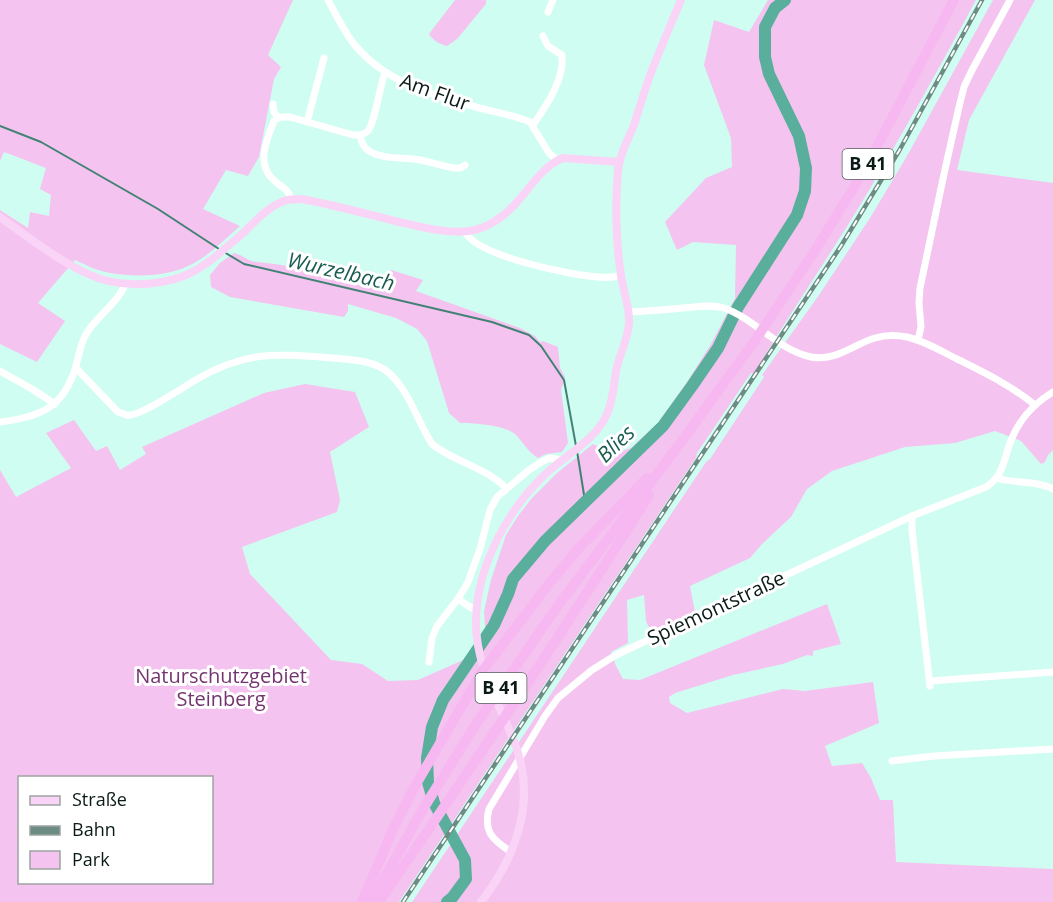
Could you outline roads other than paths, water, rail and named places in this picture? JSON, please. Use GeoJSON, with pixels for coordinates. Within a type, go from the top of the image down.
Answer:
{"type":"FeatureCollection","features":[{"type":"Feature","properties":{"kind":"highway","name":"B 41"},"geometry":{"type":"LineString","coordinates":[[371,902],[423,809],[478,721],[557,607],[769,321],[816,249],[866,169],[954,0]]}},
{"type":"Feature","properties":{"kind":"highway"},"geometry":{"type":"LineString","coordinates":[[362,902],[394,827],[415,786],[483,670],[579,548],[684,438]]}},
{"type":"Feature","properties":{"kind":"highway"},"geometry":{"type":"LineString","coordinates":[[379,902],[504,719],[684,438]]}},
{"type":"Feature","properties":{"kind":"main road"},"geometry":{"type":"LineString","coordinates":[[482,902],[499,875],[519,835],[524,812],[525,790],[524,773],[517,747],[483,670],[476,625],[479,590],[486,568],[513,511],[532,487],[586,442],[599,428],[608,412],[628,329],[629,312],[618,255],[619,162],[681,0]]}},
{"type":"Feature","properties":{"kind":"main road"},"geometry":{"type":"LineString","coordinates":[[0,217],[54,254],[99,279],[125,284],[159,282],[182,276],[217,255],[274,206],[283,201],[302,199],[422,227],[465,232],[490,224],[510,210],[557,160],[563,158],[619,162]]}},
{"type":"Feature","properties":{"kind":"street","name":"Am Flur"},"geometry":{"type":"LineString","coordinates":[[328,0],[354,44],[385,72],[438,97],[526,120],[533,125]]}},
{"type":"Feature","properties":{"kind":"street"},"geometry":{"type":"LineString","coordinates":[[548,12],[553,0]]}},
{"type":"Feature","properties":{"kind":"street"},"geometry":{"type":"LineString","coordinates":[[918,340],[921,327],[918,303],[958,107],[971,72],[1010,0]]}},
{"type":"Feature","properties":{"kind":"street"},"geometry":{"type":"LineString","coordinates":[[543,36],[548,46],[562,55],[563,62],[552,96],[533,125],[549,153],[557,160]]}},
{"type":"Feature","properties":{"kind":"street"},"geometry":{"type":"LineString","coordinates":[[307,122],[324,58]]}},
{"type":"Feature","properties":{"kind":"street"},"geometry":{"type":"LineString","coordinates":[[291,199],[289,193],[266,171],[263,161],[263,152],[274,121],[278,117],[290,117],[360,135],[369,129],[385,72]]}},
{"type":"Feature","properties":{"kind":"street"},"geometry":{"type":"LineString","coordinates":[[273,104],[274,112],[278,117]]}},
{"type":"Feature","properties":{"kind":"street"},"geometry":{"type":"LineString","coordinates":[[360,135],[363,146],[374,154],[422,160],[454,168],[461,168],[465,165]]}},
{"type":"Feature","properties":{"kind":"street"},"geometry":{"type":"LineString","coordinates":[[465,232],[472,241],[486,249],[526,263],[587,276],[621,276]]}},
{"type":"Feature","properties":{"kind":"street"},"geometry":{"type":"LineString","coordinates":[[0,422],[31,416],[55,404],[70,384],[86,333],[118,296],[125,284]]}},
{"type":"Feature","properties":{"kind":"street"},"geometry":{"type":"LineString","coordinates":[[629,312],[714,306],[729,310],[792,350],[821,358],[834,356],[875,338],[897,335],[918,340],[1012,387],[1035,405]]}},
{"type":"Feature","properties":{"kind":"street"},"geometry":{"type":"LineString","coordinates":[[75,368],[118,412],[126,416],[148,408],[220,366],[251,357],[296,355],[367,362],[388,372],[397,381],[432,444],[439,450],[480,470],[506,488]]}},
{"type":"Feature","properties":{"kind":"street"},"geometry":{"type":"LineString","coordinates":[[0,371],[55,404]]}},
{"type":"Feature","properties":{"kind":"street"},"geometry":{"type":"LineString","coordinates":[[1053,392],[1035,405],[1016,431],[1003,468],[997,478],[1042,485],[1053,489]]}},
{"type":"Feature","properties":{"kind":"street"},"geometry":{"type":"LineString","coordinates":[[429,662],[436,626],[458,599],[475,566],[490,510],[497,497],[543,461],[550,458],[562,460]]}},
{"type":"Feature","properties":{"kind":"street","name":"Spiemontstraße"},"geometry":{"type":"LineString","coordinates":[[511,852],[492,837],[488,828],[489,809],[545,716],[558,698],[577,682],[615,655],[912,516],[980,490],[997,478]]}},
{"type":"Feature","properties":{"kind":"street"},"geometry":{"type":"LineString","coordinates":[[912,516],[930,684],[1053,672]]}},
{"type":"Feature","properties":{"kind":"street"},"geometry":{"type":"LineString","coordinates":[[458,599],[476,610]]}},
{"type":"Feature","properties":{"kind":"street"},"geometry":{"type":"LineString","coordinates":[[892,761],[934,756],[1053,749]]}},
{"type":"Feature","properties":{"kind":"waterway","name":"Blies"},"geometry":{"type":"LineString","coordinates":[[447,902],[466,879],[465,860],[434,803],[428,782],[427,758],[432,727],[443,700],[494,625],[513,579],[545,541],[663,426],[718,348],[738,307],[797,215],[805,191],[806,168],[799,136],[769,74],[765,57],[765,27],[775,8],[785,0]]}},
{"type":"Feature","properties":{"kind":"waterway","name":"Wurzelbach"},"geometry":{"type":"LineString","coordinates":[[0,126],[41,142],[158,209],[219,249]]}},
{"type":"Feature","properties":{"kind":"waterway","name":"Wurzelbach"},"geometry":{"type":"LineString","coordinates":[[224,252],[244,264],[492,322],[529,335],[541,346],[564,380],[576,446]]}},
{"type":"Feature","properties":{"kind":"waterway","name":"Wurzelbach"},"geometry":{"type":"LineString","coordinates":[[577,451],[585,501]]}},
{"type":"Feature","properties":{"kind":"railway"},"geometry":{"type":"LineString","coordinates":[[403,902],[841,246],[899,151],[982,0]]}},
{"type":"Feature","properties":{"kind":"park label","name":"Naturschutzgebiet Steinberg"},"geometry":{"type":"Point","coordinates":[221,688]}}]}
